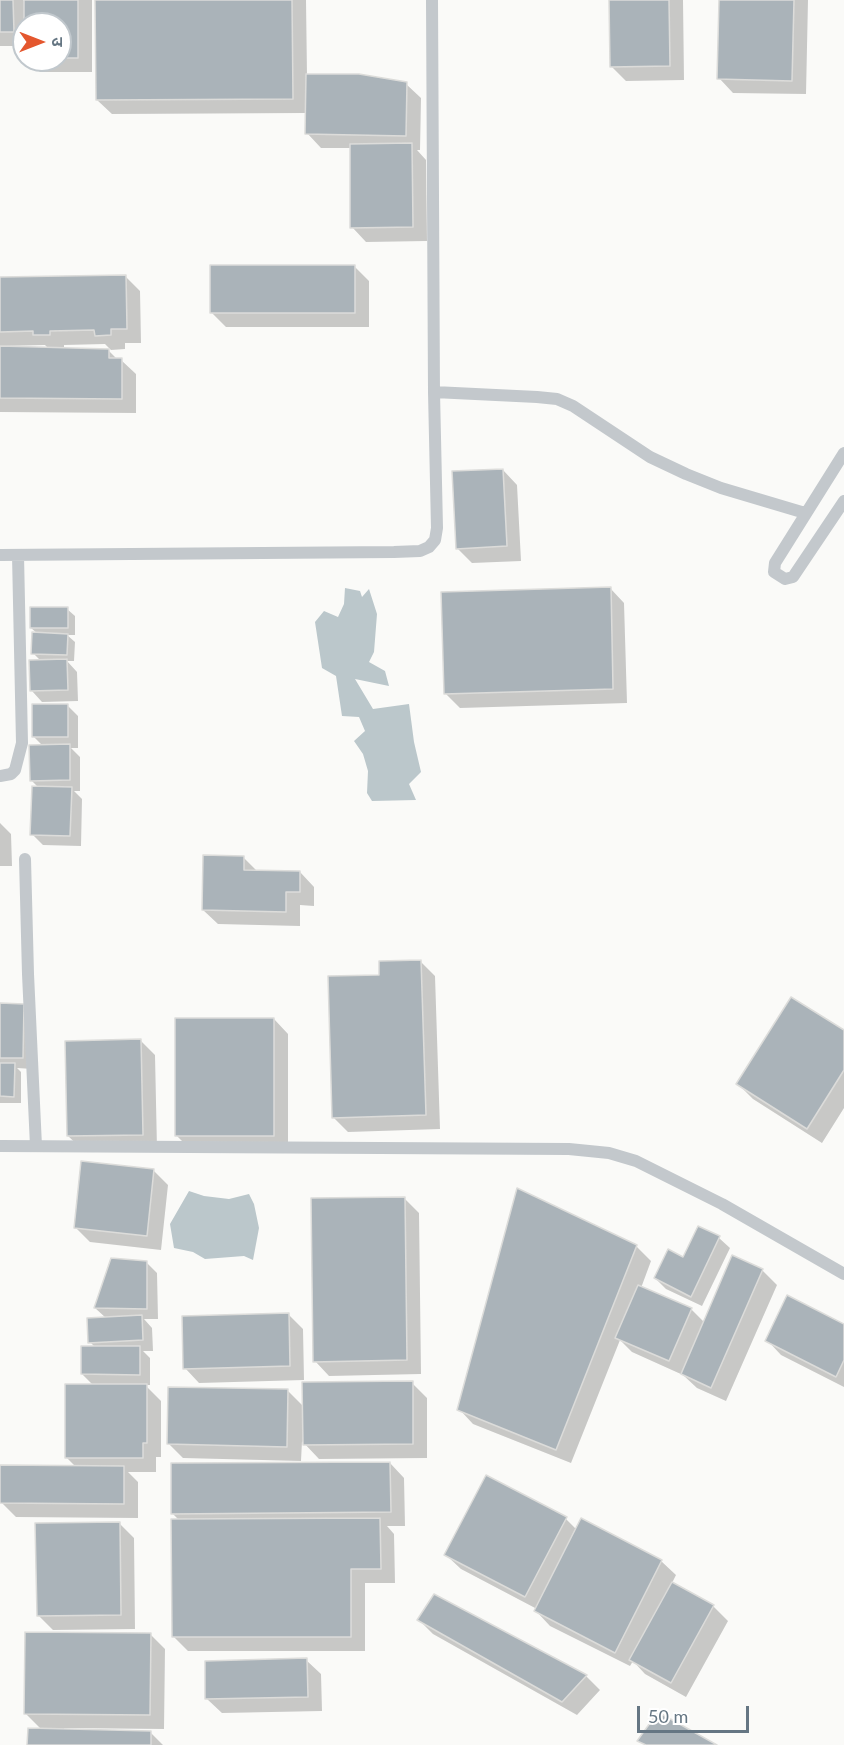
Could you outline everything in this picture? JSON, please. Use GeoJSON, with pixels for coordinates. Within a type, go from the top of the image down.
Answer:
{"type":"FeatureCollection","features":[{"type":"Feature","properties":{"kind":"street"},"geometry":{"type":"LineString","coordinates":[[0,555],[420,551],[429,547],[435,540],[437,528],[432,0]]}},
{"type":"Feature","properties":{"kind":"street"},"geometry":{"type":"LineString","coordinates":[[434,392],[557,399],[573,406],[650,457],[668,466],[721,488],[805,513]]}},
{"type":"Feature","properties":{"kind":"street"},"geometry":{"type":"LineString","coordinates":[[844,453],[775,563],[774,572],[785,579],[793,578],[844,501]]}},
{"type":"Feature","properties":{"kind":"street"},"geometry":{"type":"LineString","coordinates":[[0,776],[11,774],[15,770],[22,742],[18,555]]}},
{"type":"Feature","properties":{"kind":"street"},"geometry":{"type":"LineString","coordinates":[[25,859],[27,974],[36,1146]]}},
{"type":"Feature","properties":{"kind":"street"},"geometry":{"type":"LineString","coordinates":[[0,1146],[545,1149],[609,1153],[636,1161],[722,1204],[844,1274]]}},
{"type":"Feature","properties":{"kind":"shaded area"},"geometry":{"type":"Polygon","coordinates":[[[345,588],[360,591],[362,597],[369,589],[377,614],[374,652],[369,662],[385,671],[389,686],[355,679],[373,709],[409,704],[421,772],[409,784],[416,800],[372,801],[367,793],[368,771],[363,754],[354,741],[365,731],[359,717],[342,716],[336,676],[322,668],[315,622],[324,611],[338,617],[344,604],[345,588]]]}},
{"type":"Feature","properties":{"kind":"shaded area"},"geometry":{"type":"Polygon","coordinates":[[[189,1191],[204,1196],[229,1199],[249,1194],[254,1204],[259,1228],[253,1260],[244,1256],[205,1259],[193,1252],[174,1248],[170,1224],[189,1191]]]}},
{"type":"Feature","properties":{"kind":"building"},"geometry":{"type":"Polygon","coordinates":[[[0,0],[13,0],[12,32],[0,32],[0,0]]]}},
{"type":"Feature","properties":{"kind":"building"},"geometry":{"type":"Polygon","coordinates":[[[24,0],[78,0],[78,58],[72,58],[72,12],[24,12],[24,0]]]}},
{"type":"Feature","properties":{"kind":"building"},"geometry":{"type":"Polygon","coordinates":[[[95,0],[292,0],[293,99],[96,100],[95,0]]]}},
{"type":"Feature","properties":{"kind":"building"},"geometry":{"type":"Polygon","coordinates":[[[609,0],[669,0],[670,66],[610,67],[609,0]]]}},
{"type":"Feature","properties":{"kind":"building"},"geometry":{"type":"Polygon","coordinates":[[[719,0],[794,0],[792,81],[717,79],[719,0]]]}},
{"type":"Feature","properties":{"kind":"building"},"geometry":{"type":"Polygon","coordinates":[[[306,74],[359,74],[407,82],[406,136],[305,134],[306,74]]]}},
{"type":"Feature","properties":{"kind":"building"},"geometry":{"type":"Polygon","coordinates":[[[412,143],[413,227],[350,228],[350,144],[412,143]]]}},
{"type":"Feature","properties":{"kind":"building"},"geometry":{"type":"Polygon","coordinates":[[[210,265],[355,265],[355,313],[210,313],[210,265]]]}},
{"type":"Feature","properties":{"kind":"building"},"geometry":{"type":"Polygon","coordinates":[[[126,275],[127,329],[111,329],[111,335],[95,336],[94,330],[50,331],[50,335],[33,335],[33,331],[0,332],[0,277],[126,275]]]}},
{"type":"Feature","properties":{"kind":"building"},"geometry":{"type":"Polygon","coordinates":[[[0,346],[109,349],[109,358],[122,358],[122,399],[0,398],[0,346]]]}},
{"type":"Feature","properties":{"kind":"building"},"geometry":{"type":"Polygon","coordinates":[[[503,469],[507,546],[456,549],[452,471],[503,469]]]}},
{"type":"Feature","properties":{"kind":"building"},"geometry":{"type":"Polygon","coordinates":[[[611,587],[613,689],[444,694],[441,592],[611,587]]]}},
{"type":"Feature","properties":{"kind":"building"},"geometry":{"type":"Polygon","coordinates":[[[30,607],[68,607],[68,628],[30,628],[30,607]]]}},
{"type":"Feature","properties":{"kind":"building"},"geometry":{"type":"Polygon","coordinates":[[[32,632],[68,634],[67,655],[31,654],[32,632]]]}},
{"type":"Feature","properties":{"kind":"building"},"geometry":{"type":"Polygon","coordinates":[[[67,659],[68,690],[30,691],[29,660],[67,659]]]}},
{"type":"Feature","properties":{"kind":"building"},"geometry":{"type":"Polygon","coordinates":[[[32,704],[68,704],[68,737],[32,737],[32,704]]]}},
{"type":"Feature","properties":{"kind":"building"},"geometry":{"type":"Polygon","coordinates":[[[70,744],[70,780],[30,781],[29,745],[70,744]]]}},
{"type":"Feature","properties":{"kind":"building"},"geometry":{"type":"Polygon","coordinates":[[[32,786],[72,787],[70,836],[30,835],[32,786]]]}},
{"type":"Feature","properties":{"kind":"building"},"geometry":{"type":"Polygon","coordinates":[[[203,855],[244,856],[244,870],[300,871],[300,892],[286,892],[286,912],[202,910],[203,855]]]}},
{"type":"Feature","properties":{"kind":"building"},"geometry":{"type":"Polygon","coordinates":[[[421,960],[426,1115],[332,1118],[328,976],[379,975],[379,961],[421,960]]]}},
{"type":"Feature","properties":{"kind":"building"},"geometry":{"type":"Polygon","coordinates":[[[791,997],[844,1030],[844,1070],[807,1129],[736,1084],[791,997]]]}},
{"type":"Feature","properties":{"kind":"building"},"geometry":{"type":"Polygon","coordinates":[[[0,1003],[24,1004],[23,1058],[0,1058],[0,1003]]]}},
{"type":"Feature","properties":{"kind":"building"},"geometry":{"type":"Polygon","coordinates":[[[175,1018],[274,1018],[274,1136],[175,1136],[175,1018]]]}},
{"type":"Feature","properties":{"kind":"building"},"geometry":{"type":"Polygon","coordinates":[[[141,1039],[143,1135],[67,1136],[65,1041],[141,1039]]]}},
{"type":"Feature","properties":{"kind":"building"},"geometry":{"type":"Polygon","coordinates":[[[0,1063],[15,1063],[14,1097],[0,1096],[0,1063]]]}},
{"type":"Feature","properties":{"kind":"building"},"geometry":{"type":"Polygon","coordinates":[[[81,1161],[154,1169],[147,1236],[74,1228],[81,1161]]]}},
{"type":"Feature","properties":{"kind":"building"},"geometry":{"type":"Polygon","coordinates":[[[517,1188],[637,1245],[556,1450],[457,1410],[517,1188]]]}},
{"type":"Feature","properties":{"kind":"building"},"geometry":{"type":"Polygon","coordinates":[[[405,1197],[407,1360],[313,1362],[311,1198],[405,1197]]]}},
{"type":"Feature","properties":{"kind":"building"},"geometry":{"type":"Polygon","coordinates":[[[698,1226],[720,1236],[691,1297],[654,1278],[668,1249],[683,1257],[698,1226]]]}},
{"type":"Feature","properties":{"kind":"building"},"geometry":{"type":"Polygon","coordinates":[[[732,1255],[763,1269],[711,1388],[681,1374],[732,1255]]]}},
{"type":"Feature","properties":{"kind":"building"},"geometry":{"type":"Polygon","coordinates":[[[111,1258],[147,1261],[147,1309],[94,1308],[111,1258]]]}},
{"type":"Feature","properties":{"kind":"building"},"geometry":{"type":"Polygon","coordinates":[[[638,1285],[692,1308],[669,1361],[615,1338],[638,1285]]]}},
{"type":"Feature","properties":{"kind":"building"},"geometry":{"type":"Polygon","coordinates":[[[787,1295],[844,1324],[844,1360],[836,1377],[765,1341],[787,1295]]]}},
{"type":"Feature","properties":{"kind":"building"},"geometry":{"type":"Polygon","coordinates":[[[289,1313],[290,1366],[183,1369],[182,1316],[289,1313]]]}},
{"type":"Feature","properties":{"kind":"building"},"geometry":{"type":"Polygon","coordinates":[[[142,1315],[143,1340],[88,1343],[87,1318],[142,1315]]]}},
{"type":"Feature","properties":{"kind":"building"},"geometry":{"type":"Polygon","coordinates":[[[81,1346],[140,1346],[140,1375],[81,1374],[81,1346]]]}},
{"type":"Feature","properties":{"kind":"building"},"geometry":{"type":"Polygon","coordinates":[[[413,1381],[413,1444],[303,1445],[302,1382],[413,1381]]]}},
{"type":"Feature","properties":{"kind":"building"},"geometry":{"type":"Polygon","coordinates":[[[65,1384],[147,1384],[147,1443],[143,1443],[143,1458],[65,1458],[65,1384]]]}},
{"type":"Feature","properties":{"kind":"building"},"geometry":{"type":"Polygon","coordinates":[[[168,1387],[288,1389],[287,1447],[167,1444],[168,1387]]]}},
{"type":"Feature","properties":{"kind":"building"},"geometry":{"type":"Polygon","coordinates":[[[390,1462],[391,1512],[171,1514],[171,1463],[390,1462]]]}},
{"type":"Feature","properties":{"kind":"building"},"geometry":{"type":"Polygon","coordinates":[[[0,1465],[124,1466],[124,1504],[0,1503],[0,1465]]]}},
{"type":"Feature","properties":{"kind":"building"},"geometry":{"type":"Polygon","coordinates":[[[486,1475],[567,1517],[525,1597],[444,1555],[486,1475]]]}},
{"type":"Feature","properties":{"kind":"building"},"geometry":{"type":"Polygon","coordinates":[[[380,1518],[381,1569],[351,1569],[351,1637],[172,1637],[171,1519],[380,1518]]]}},
{"type":"Feature","properties":{"kind":"building"},"geometry":{"type":"Polygon","coordinates":[[[581,1518],[662,1560],[615,1653],[534,1611],[581,1518]]]}},
{"type":"Feature","properties":{"kind":"building"},"geometry":{"type":"Polygon","coordinates":[[[120,1522],[121,1615],[37,1616],[35,1523],[120,1522]]]}},
{"type":"Feature","properties":{"kind":"building"},"geometry":{"type":"Polygon","coordinates":[[[672,1582],[714,1605],[671,1683],[629,1660],[672,1582]]]}},
{"type":"Feature","properties":{"kind":"building"},"geometry":{"type":"Polygon","coordinates":[[[434,1594],[587,1675],[562,1702],[417,1620],[434,1594]]]}},
{"type":"Feature","properties":{"kind":"building"},"geometry":{"type":"Polygon","coordinates":[[[25,1632],[151,1633],[150,1715],[24,1714],[25,1632]]]}},
{"type":"Feature","properties":{"kind":"building"},"geometry":{"type":"Polygon","coordinates":[[[307,1658],[308,1697],[205,1699],[205,1661],[307,1658]]]}},
{"type":"Feature","properties":{"kind":"building"},"geometry":{"type":"Polygon","coordinates":[[[658,1712],[717,1745],[646,1745],[637,1741],[658,1712]]]}},
{"type":"Feature","properties":{"kind":"building"},"geometry":{"type":"Polygon","coordinates":[[[28,1728],[151,1731],[151,1745],[27,1745],[28,1728]]]}}]}
